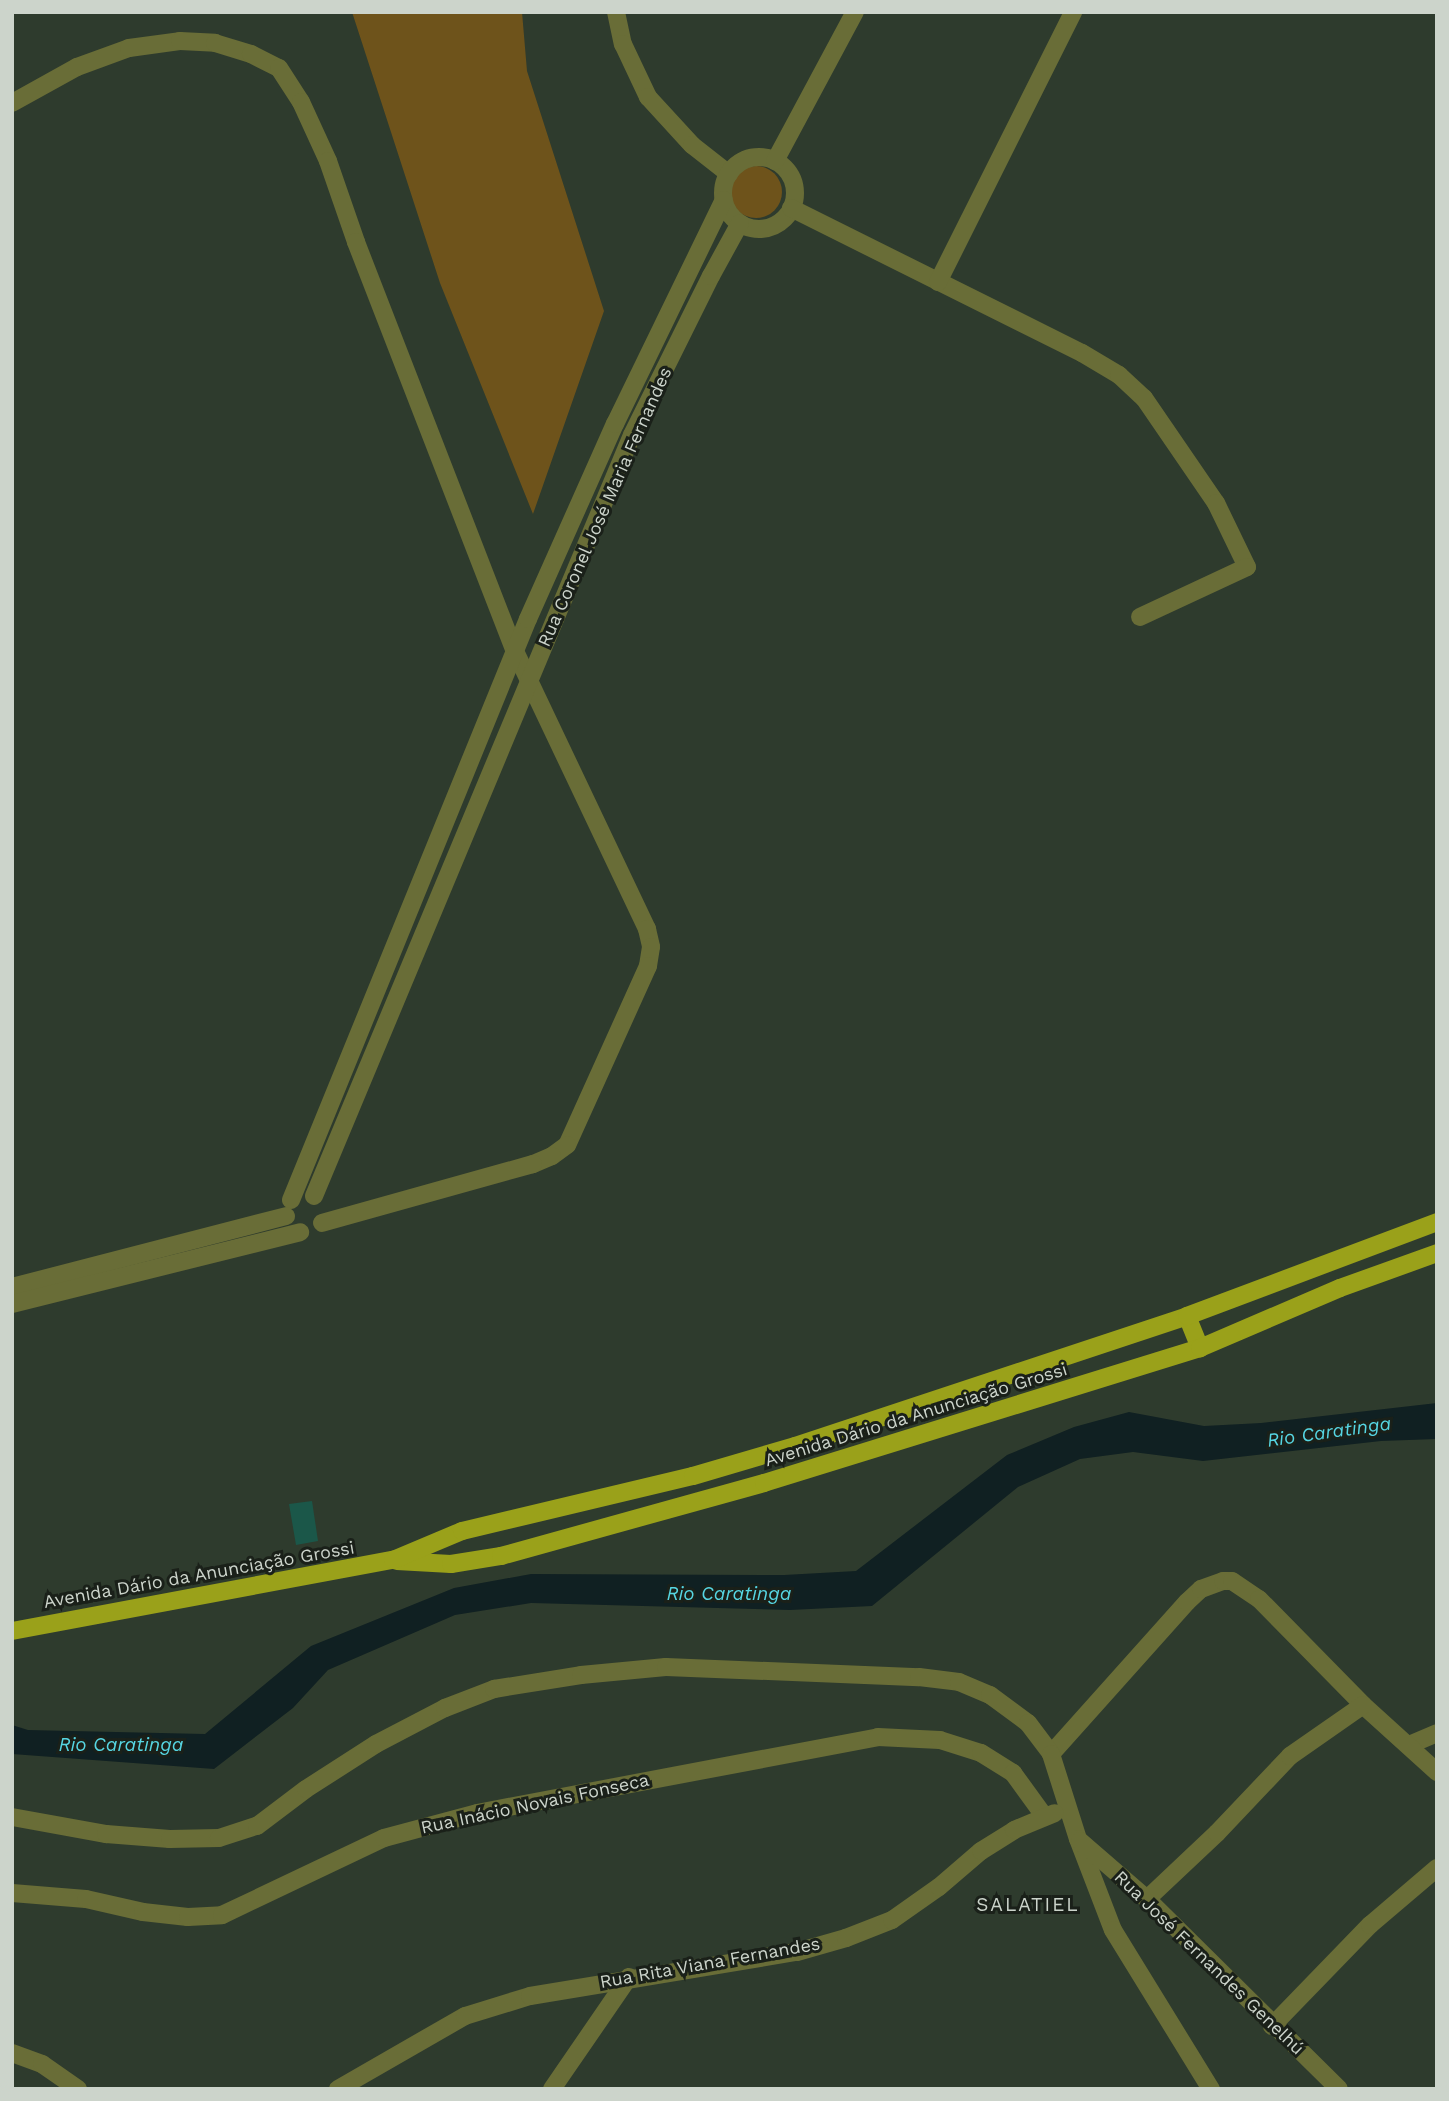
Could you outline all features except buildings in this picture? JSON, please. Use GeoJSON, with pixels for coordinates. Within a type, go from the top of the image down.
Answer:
{"type":"FeatureCollection","features":[{"type":"Feature","properties":{"kind":"main road","name":"Avenida Dário da Anunciação Grossi"},"geometry":{"type":"LineString","coordinates":[[12,1631],[393,1560],[462,1531],[693,1476],[795,1446],[1187,1316],[1437,1222]]}},
{"type":"Feature","properties":{"kind":"main road","name":"Avenida Dário da Anunciação Grossi"},"geometry":{"type":"LineString","coordinates":[[393,1560],[451,1564],[501,1556],[622,1525],[1200,1348],[1340,1287],[1437,1253]]}},
{"type":"Feature","properties":{"kind":"main road"},"geometry":{"type":"LineString","coordinates":[[1187,1316],[1200,1348]]}},
{"type":"Feature","properties":{"kind":"street"},"geometry":{"type":"LineString","coordinates":[[616,12],[623,44],[648,97],[692,145],[729,174]]}},
{"type":"Feature","properties":{"kind":"street"},"geometry":{"type":"LineString","coordinates":[[775,161],[855,12]]}},
{"type":"Feature","properties":{"kind":"street"},"geometry":{"type":"LineString","coordinates":[[937,282],[1073,12]]}},
{"type":"Feature","properties":{"kind":"street"},"geometry":{"type":"LineString","coordinates":[[12,103],[77,67],[129,48],[180,41],[227,47],[251,54],[279,68],[301,102],[328,161],[356,242],[515,651],[647,929],[651,947],[648,966],[567,1145],[552,1156],[322,1223],[313,1231],[12,1304]]}},
{"type":"Feature","properties":{"kind":"street"},"geometry":{"type":"LineString","coordinates":[[752,158],[775,161],[792,179],[794,191],[791,208],[779,223],[768,228],[756,229],[740,223],[728,211],[724,200],[723,189],[729,174],[741,162],[752,158]]}},
{"type":"Feature","properties":{"kind":"street"},"geometry":{"type":"LineString","coordinates":[[300,1232],[290,1225],[288,1208],[528,619],[615,424],[724,200]]}},
{"type":"Feature","properties":{"kind":"street"},"geometry":{"type":"LineString","coordinates":[[791,208],[1119,374],[1144,398],[1216,503],[1247,567],[1140,617]]}},
{"type":"Feature","properties":{"kind":"street","name":"Rua Coronel José Maria Fernandes"},"geometry":{"type":"LineString","coordinates":[[314,1196],[632,435],[710,276],[740,223]]}},
{"type":"Feature","properties":{"kind":"street"},"geometry":{"type":"LineString","coordinates":[[528,619],[537,619],[544,626],[547,639]]}},
{"type":"Feature","properties":{"kind":"street"},"geometry":{"type":"LineString","coordinates":[[12,1287],[288,1208],[301,1194],[314,1196],[323,1205],[322,1223]]}},
{"type":"Feature","properties":{"kind":"street"},"geometry":{"type":"LineString","coordinates":[[1051,1754],[1201,1589],[1214,1582],[1232,1581],[1259,1599],[1363,1705],[1437,1772]]}},
{"type":"Feature","properties":{"kind":"street"},"geometry":{"type":"LineString","coordinates":[[12,1817],[106,1834],[170,1839],[219,1838],[257,1826],[306,1789],[376,1744],[445,1708],[494,1689],[581,1675],[666,1667],[919,1677],[959,1682],[990,1695],[1028,1723],[1051,1754],[1078,1839],[1113,1930],[1211,2089]]}},
{"type":"Feature","properties":{"kind":"street"},"geometry":{"type":"LineString","coordinates":[[1147,1899],[1217,1833],[1290,1756],[1363,1705]]}},
{"type":"Feature","properties":{"kind":"street"},"geometry":{"type":"LineString","coordinates":[[1409,1745],[1437,1733]]}},
{"type":"Feature","properties":{"kind":"street","name":"Rua Inácio Novais Fonseca"},"geometry":{"type":"LineString","coordinates":[[12,1893],[86,1899],[143,1912],[188,1917],[222,1915],[261,1899],[384,1838],[477,1812],[878,1737],[940,1740],[981,1753],[1013,1773],[1045,1817]]}},
{"type":"Feature","properties":{"kind":"street","name":"Rua Rita Viana Fernandes"},"geometry":{"type":"LineString","coordinates":[[338,2089],[465,2016],[530,1996],[628,1977],[797,1952],[846,1938],[892,1920],[939,1887],[981,1851],[1068,1807]]}},
{"type":"Feature","properties":{"kind":"street","name":"Rua José Fernandes Genelhú"},"geometry":{"type":"LineString","coordinates":[[1078,1839],[1147,1899],[1272,2026],[1339,2089]]}},
{"type":"Feature","properties":{"kind":"street"},"geometry":{"type":"LineString","coordinates":[[1272,2026],[1370,1926],[1437,1868]]}},
{"type":"Feature","properties":{"kind":"street"},"geometry":{"type":"LineString","coordinates":[[552,2089],[628,1977]]}},
{"type":"Feature","properties":{"kind":"street"},"geometry":{"type":"LineString","coordinates":[[12,2053],[42,2064],[78,2089]]}},
{"type":"Feature","properties":{"kind":"shaded area"},"geometry":{"type":"Polygon","coordinates":[[[352,12],[522,12],[527,71],[604,311],[533,514],[440,283],[352,12]]]}},
{"type":"Feature","properties":{"kind":"shaded area"},"geometry":{"type":"Polygon","coordinates":[[[756,166],[766,168],[774,174],[780,182],[780,202],[774,210],[766,216],[756,218],[746,216],[738,210],[732,202],[730,192],[732,182],[738,174],[746,168],[756,166]]]}},
{"type":"Feature","properties":{"kind":"water","name":"Rio Caratinga"},"geometry":{"type":"Polygon","coordinates":[[[1437,1403],[1437,1439],[1381,1441],[1203,1461],[1133,1452],[1080,1459],[1018,1487],[872,1606],[790,1610],[531,1603],[455,1615],[328,1670],[293,1708],[214,1769],[12,1754],[12,1725],[28,1730],[205,1734],[311,1646],[454,1588],[531,1574],[784,1575],[856,1571],[1007,1455],[1074,1427],[1129,1412],[1204,1426],[1261,1423],[1437,1403]]]}},
{"type":"Feature","properties":{"kind":"district","name":"SALATIEL"},"geometry":{"type":"Point","coordinates":[1028,1905]}}]}
